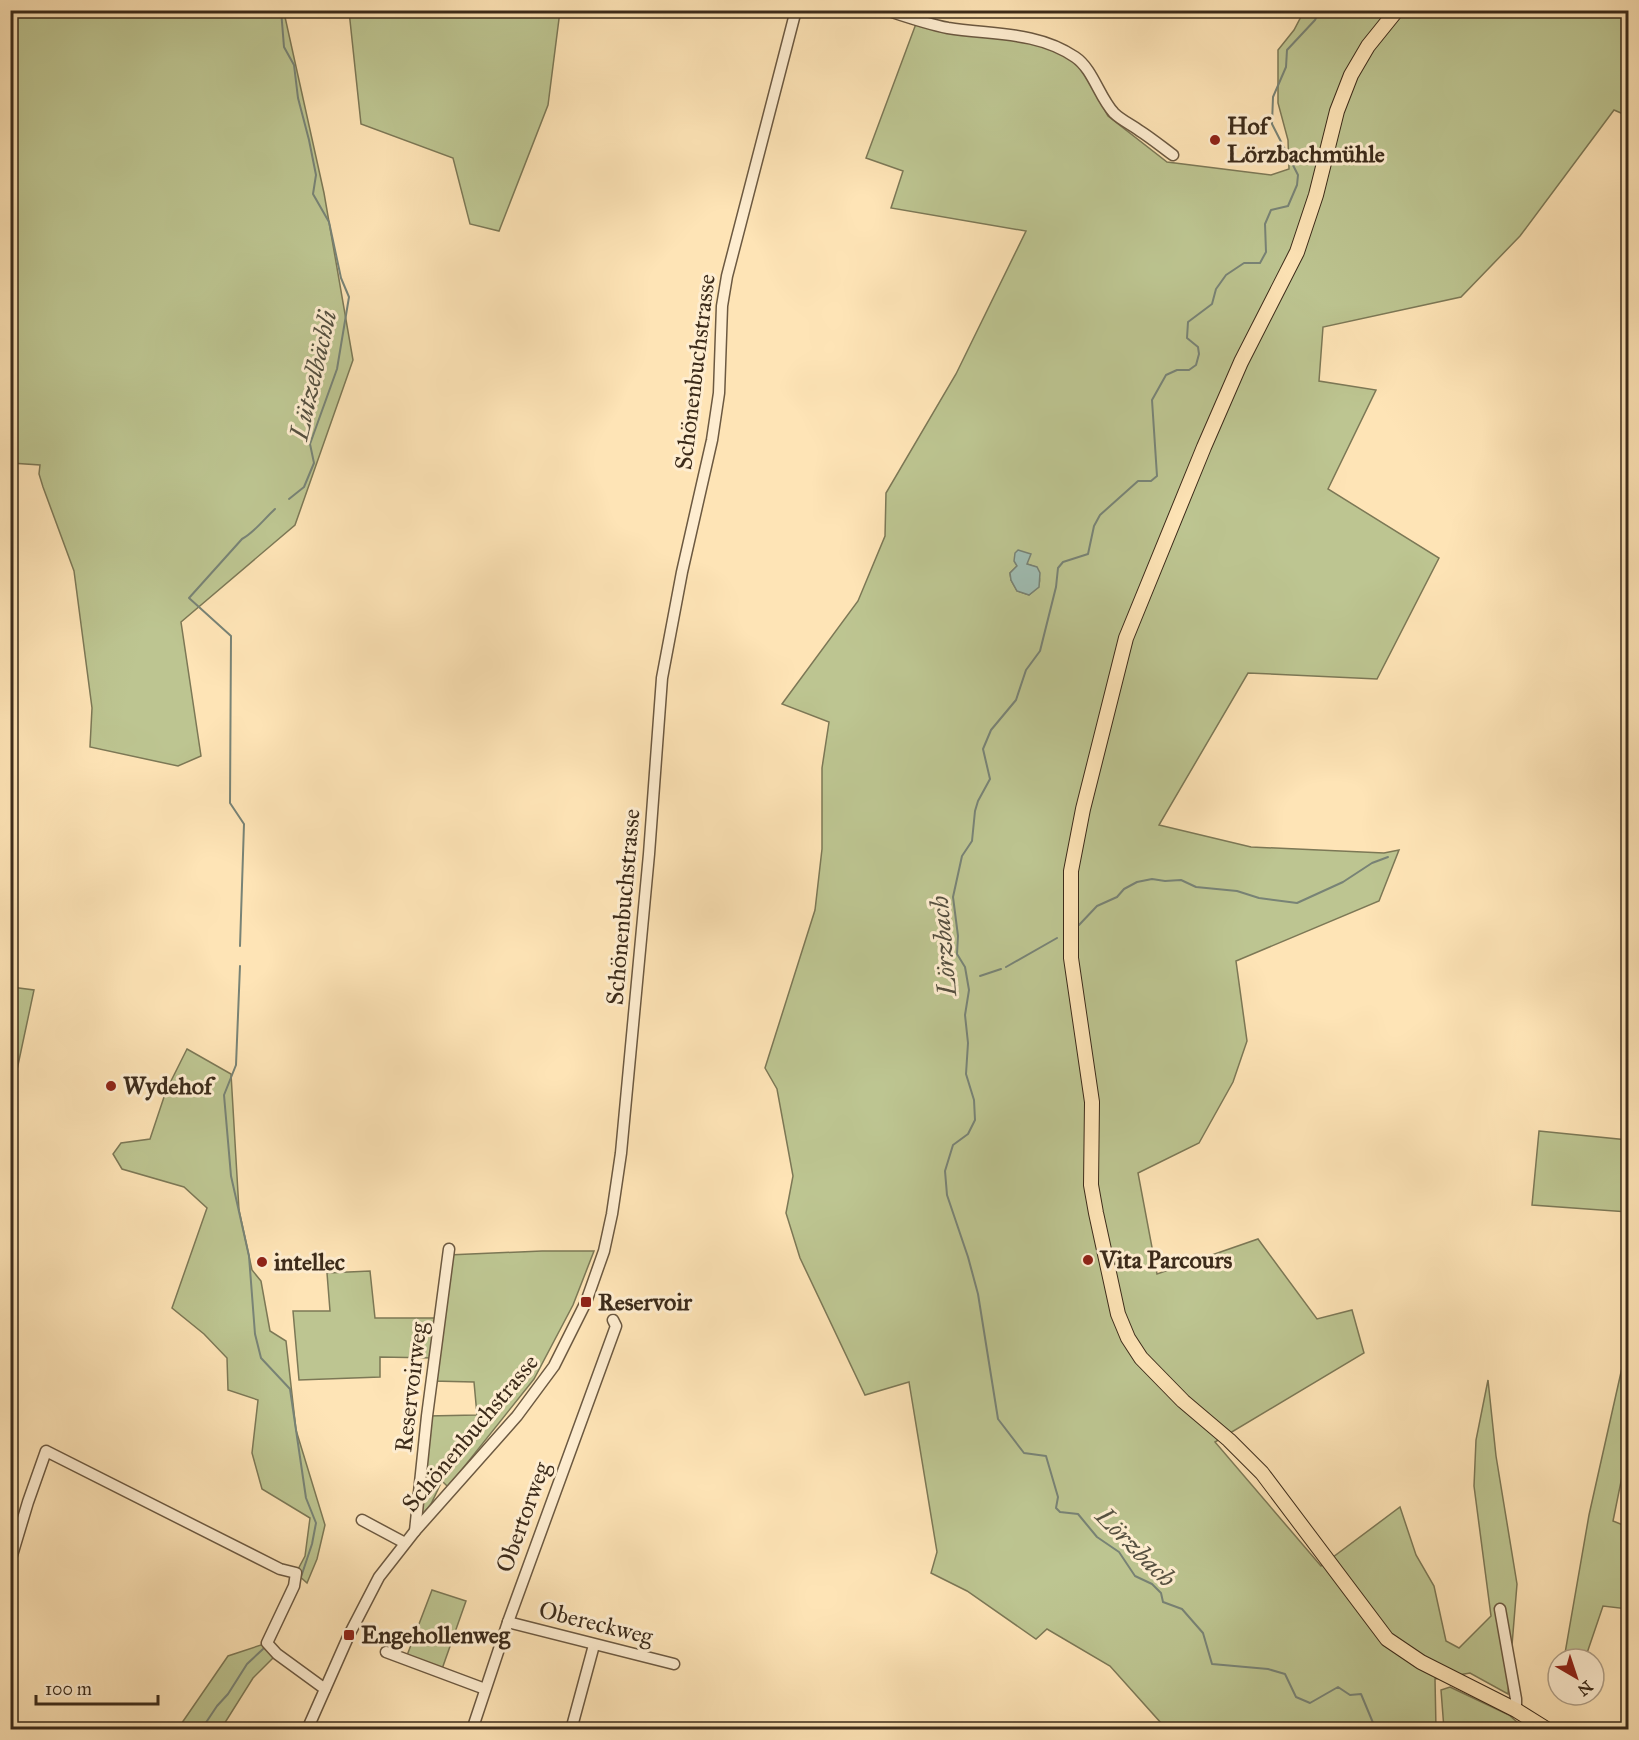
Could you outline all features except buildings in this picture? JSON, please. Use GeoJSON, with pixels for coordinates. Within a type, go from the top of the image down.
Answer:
{"type":"FeatureCollection","features":[{"type":"Feature","properties":{"kind":"main road"},"geometry":{"type":"LineString","coordinates":[[1397,10],[1368,46],[1351,75],[1337,111],[1316,195],[1297,252],[1241,362],[1126,638],[1081,819],[1071,871],[1071,958],[1092,1102],[1091,1185],[1095,1213],[1118,1314],[1128,1338],[1141,1358],[1183,1401],[1229,1440],[1262,1473],[1387,1639],[1421,1662],[1516,1710],[1548,1730]]}},
{"type":"Feature","properties":{"kind":"street","name":"Schönenbuchstrasse"},"geometry":{"type":"LineString","coordinates":[[308,1730],[360,1611],[380,1577],[415,1531],[517,1416],[554,1366],[586,1302],[608,1232],[621,1153],[632,1041],[662,678],[682,572],[712,440],[719,393],[722,306],[727,276],[796,10]]}},
{"type":"Feature","properties":{"kind":"street"},"geometry":{"type":"LineString","coordinates":[[886,10],[920,22],[947,28],[1023,36],[1043,41],[1066,51],[1085,66],[1105,102],[1116,115],[1173,155]]}},
{"type":"Feature","properties":{"kind":"street","name":"Reservoirweg"},"geometry":{"type":"LineString","coordinates":[[415,1531],[449,1249]]}},
{"type":"Feature","properties":{"kind":"street","name":"Obertorweg"},"geometry":{"type":"LineString","coordinates":[[472,1730],[508,1622],[616,1326],[613,1320]]}},
{"type":"Feature","properties":{"kind":"street"},"geometry":{"type":"LineString","coordinates":[[10,1562],[46,1451],[280,1569],[296,1573],[294,1586],[267,1643],[277,1654],[325,1689]]}},
{"type":"Feature","properties":{"kind":"street"},"geometry":{"type":"LineString","coordinates":[[362,1520],[405,1543]]}},
{"type":"Feature","properties":{"kind":"street"},"geometry":{"type":"LineString","coordinates":[[1500,1609],[1516,1710]]}},
{"type":"Feature","properties":{"kind":"street","name":"Obereckweg"},"geometry":{"type":"LineString","coordinates":[[508,1622],[674,1664]]}},
{"type":"Feature","properties":{"kind":"street"},"geometry":{"type":"LineString","coordinates":[[571,1730],[594,1645]]}},
{"type":"Feature","properties":{"kind":"street"},"geometry":{"type":"LineString","coordinates":[[386,1652],[485,1689]]}},
{"type":"Feature","properties":{"kind":"street"},"geometry":{"type":"LineString","coordinates":[[1627,1730],[1629,1716]]}},
{"type":"Feature","properties":{"kind":"green space"},"geometry":{"type":"Polygon","coordinates":[[[10,11],[286,11],[285,17],[324,193],[353,360],[295,525],[181,622],[201,756],[178,766],[90,747],[92,708],[74,571],[43,487],[39,474],[40,465],[11,463],[10,11]]]}},
{"type":"Feature","properties":{"kind":"green space"},"geometry":{"type":"Polygon","coordinates":[[[349,11],[560,11],[548,105],[499,231],[470,224],[453,158],[361,124],[349,11]]]}},
{"type":"Feature","properties":{"kind":"green space"},"geometry":{"type":"Polygon","coordinates":[[[1304,11],[1628,11],[1628,116],[1614,110],[1520,236],[1461,297],[1323,327],[1319,381],[1376,390],[1328,489],[1439,558],[1377,679],[1248,673],[1159,825],[1251,847],[1384,853],[1399,850],[1379,901],[1236,961],[1247,1041],[1233,1082],[1199,1143],[1138,1173],[1157,1274],[1258,1239],[1317,1319],[1352,1310],[1364,1353],[1215,1442],[1321,1566],[1400,1507],[1416,1555],[1434,1586],[1446,1641],[1459,1648],[1491,1616],[1474,1486],[1476,1440],[1488,1380],[1496,1456],[1517,1584],[1508,1694],[1470,1673],[1435,1679],[1436,1729],[1163,1729],[1161,1723],[1110,1666],[1047,1629],[1036,1639],[967,1591],[931,1573],[937,1552],[909,1382],[865,1395],[800,1258],[786,1213],[793,1176],[777,1089],[765,1068],[815,910],[822,849],[822,768],[829,722],[782,704],[858,601],[885,536],[886,493],[956,374],[1026,231],[891,208],[903,171],[866,158],[917,21],[1033,40],[1077,59],[1108,116],[1167,162],[1271,175],[1289,169],[1288,140],[1278,103],[1278,50],[1294,30],[1304,11]],[[1027,561],[1010,573],[1017,591],[1029,595],[1036,589],[1040,580],[1036,567],[1027,564],[1027,561]]]}},
{"type":"Feature","properties":{"kind":"green space"},"geometry":{"type":"Polygon","coordinates":[[[11,987],[34,990],[11,1098],[10,1097],[11,987]]]}},
{"type":"Feature","properties":{"kind":"green space"},"geometry":{"type":"Polygon","coordinates":[[[187,1049],[231,1074],[239,1210],[252,1270],[261,1281],[270,1331],[286,1341],[296,1430],[325,1525],[317,1559],[307,1583],[296,1573],[305,1556],[310,1518],[262,1489],[252,1453],[258,1400],[228,1390],[227,1358],[204,1334],[172,1308],[207,1208],[184,1187],[122,1169],[113,1154],[121,1143],[150,1139],[166,1091],[187,1049]]]}},
{"type":"Feature","properties":{"kind":"green space"},"geometry":{"type":"Polygon","coordinates":[[[1539,1131],[1628,1140],[1628,1212],[1532,1205],[1539,1131]]]}},
{"type":"Feature","properties":{"kind":"green space"},"geometry":{"type":"Polygon","coordinates":[[[594,1251],[573,1305],[534,1379],[448,1487],[442,1481],[431,1504],[420,1518],[427,1416],[477,1415],[474,1382],[432,1381],[435,1358],[380,1357],[380,1377],[299,1380],[293,1311],[330,1311],[327,1273],[370,1271],[375,1318],[440,1318],[448,1255],[594,1251]]]}},
{"type":"Feature","properties":{"kind":"green space"},"geometry":{"type":"Polygon","coordinates":[[[1628,1341],[1628,1447],[1613,1521],[1628,1527],[1628,1609],[1603,1606],[1589,1647],[1566,1647],[1589,1515],[1628,1341]]]}},
{"type":"Feature","properties":{"kind":"green space"},"geometry":{"type":"Polygon","coordinates":[[[432,1590],[466,1601],[442,1669],[406,1658],[432,1590]]]}},
{"type":"Feature","properties":{"kind":"green space"},"geometry":{"type":"Polygon","coordinates":[[[267,1643],[277,1654],[253,1678],[221,1729],[177,1730],[228,1656],[267,1643]]]}},
{"type":"Feature","properties":{"kind":"green space"},"geometry":{"type":"Polygon","coordinates":[[[1450,1687],[1509,1715],[1525,1729],[1444,1729],[1441,1690],[1450,1687]]]}},
{"type":"Feature","properties":{"kind":"water"},"geometry":{"type":"Polygon","coordinates":[[[1018,550],[1031,554],[1027,564],[1037,567],[1040,573],[1039,587],[1029,595],[1017,591],[1011,580],[1010,573],[1017,566],[1014,561],[1018,550]]]}},
{"type":"Feature","properties":{"kind":"waterway","name":"Lützelbächli"},"geometry":{"type":"LineString","coordinates":[[281,10],[284,47],[294,65],[298,98],[316,175],[313,194],[329,222],[341,278],[349,297],[337,369],[310,444],[314,463],[304,487],[289,499]]}},
{"type":"Feature","properties":{"kind":"waterway","name":"Lörzbach"},"geometry":{"type":"LineString","coordinates":[[1320,10],[1315,20],[1287,50],[1286,67],[1273,97],[1272,124],[1298,175],[1297,185],[1288,206],[1271,210],[1265,224],[1266,252],[1260,263],[1244,263],[1226,275],[1216,289],[1212,304],[1188,322],[1187,338],[1198,347],[1196,365],[1189,370],[1177,370],[1166,375],[1152,400],[1157,476],[1151,481],[1138,481],[1100,515],[1094,526],[1088,554],[1063,562],[1058,568],[1056,587],[1040,651],[1026,670],[1016,700],[991,730],[983,749],[990,779],[978,801],[972,841],[962,856],[953,897],[958,936],[957,954],[965,967],[969,990],[965,1015],[968,1043],[966,1074],[974,1100],[975,1120],[968,1134],[953,1145],[945,1171],[947,1195],[978,1294],[998,1419],[1024,1453],[1046,1456],[1058,1497],[1056,1508],[1060,1512],[1078,1514],[1097,1537],[1119,1552],[1135,1576],[1152,1584],[1161,1593],[1163,1602],[1182,1609],[1203,1633],[1212,1664],[1268,1669],[1285,1674],[1296,1697],[1310,1703],[1338,1687],[1350,1695],[1361,1694],[1376,1730]]}},
{"type":"Feature","properties":{"kind":"waterway","name":"Lützelbächli"},"geometry":{"type":"LineString","coordinates":[[240,946],[244,824],[230,803],[231,636],[189,598],[242,539],[275,509]]}},
{"type":"Feature","properties":{"kind":"waterway"},"geometry":{"type":"LineString","coordinates":[[1079,925],[1097,906],[1117,897],[1124,889],[1137,882],[1152,879],[1181,880],[1196,887],[1237,891],[1259,898],[1297,903],[1343,882],[1372,863],[1388,857]]}},
{"type":"Feature","properties":{"kind":"waterway"},"geometry":{"type":"LineString","coordinates":[[1006,967],[1057,938]]}},
{"type":"Feature","properties":{"kind":"waterway","name":"Lützelbächli"},"geometry":{"type":"LineString","coordinates":[[240,966],[236,1065],[224,1095],[231,1176],[249,1256],[255,1334],[261,1358],[290,1389],[306,1498],[316,1523],[312,1544],[300,1580]]}},
{"type":"Feature","properties":{"kind":"waterway"},"geometry":{"type":"LineString","coordinates":[[980,976],[1001,969]]}},
{"type":"Feature","properties":{"kind":"waterway","name":"Lützelbächli"},"geometry":{"type":"LineString","coordinates":[[201,1730],[247,1664],[263,1649]]}},
{"type":"Feature","properties":{"kind":"place","name":"Hof Lörzbachmühle"},"geometry":{"type":"Point","coordinates":[1215,140]}},
{"type":"Feature","properties":{"kind":"place","name":"Wydehof"},"geometry":{"type":"Point","coordinates":[111,1086]}},
{"type":"Feature","properties":{"kind":"place","name":"Vita Parcours"},"geometry":{"type":"Point","coordinates":[1088,1260]}},
{"type":"Feature","properties":{"kind":"place","name":"intellec"},"geometry":{"type":"Point","coordinates":[262,1262]}},
{"type":"Feature","properties":{"kind":"place","name":"Reservoir"},"geometry":{"type":"Point","coordinates":[586,1302]}},
{"type":"Feature","properties":{"kind":"place","name":"Engehollenweg"},"geometry":{"type":"Point","coordinates":[349,1635]}}]}
